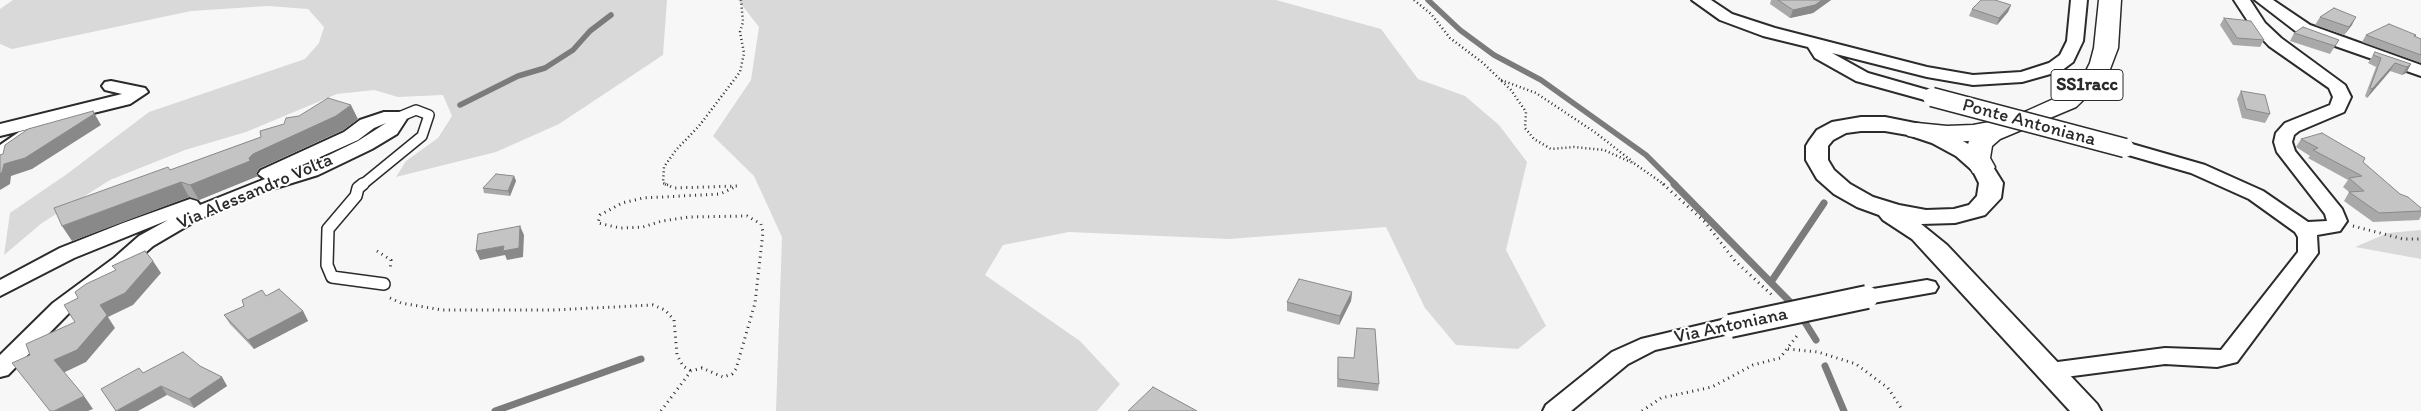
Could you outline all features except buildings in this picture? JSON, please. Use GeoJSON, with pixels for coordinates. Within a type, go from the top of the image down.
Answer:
{"type":"FeatureCollection","features":[{"type":"Feature","properties":{"kind":"main road","name":"SS1racc"},"geometry":{"type":"LineString","coordinates":[[1917,131],[1947,134],[1974,133],[2018,124],[2068,102],[2095,77],[2106,48],[2110,0]]}},
{"type":"Feature","properties":{"kind":"main road","name":"SS1racc"},"geometry":{"type":"LineString","coordinates":[[1982,167],[1977,158],[1980,143],[2008,126]]}},
{"type":"Feature","properties":{"kind":"street"},"geometry":{"type":"LineString","coordinates":[[1700,0],[1726,17],[1769,32],[1973,80],[2022,77],[2055,67],[2067,58],[2075,41],[2079,0]]}},
{"type":"Feature","properties":{"kind":"street"},"geometry":{"type":"LineString","coordinates":[[2242,0],[2259,26],[2275,42],[2336,85],[2342,97],[2338,108],[2292,127],[2285,133],[2283,142],[2286,152],[2335,213],[2338,221],[2333,227],[2324,229],[2303,228]]}},
{"type":"Feature","properties":{"kind":"street"},"geometry":{"type":"LineString","coordinates":[[2263,0],[2304,29],[2421,71]]}},
{"type":"Feature","properties":{"kind":"street","name":"Ponte Antoniana"},"geometry":{"type":"LineString","coordinates":[[1816,44],[1816,50],[1821,54],[1862,77],[2190,166],[2230,182],[2271,204],[2303,228]]}},
{"type":"Feature","properties":{"kind":"street"},"geometry":{"type":"LineString","coordinates":[[0,130],[124,100],[138,92],[111,86]]}},
{"type":"Feature","properties":{"kind":"street"},"geometry":{"type":"LineString","coordinates":[[0,289],[67,253],[258,178],[351,136],[368,124],[384,117],[400,117]]}},
{"type":"Feature","properties":{"kind":"street","name":"Via Alessandro Volta"},"geometry":{"type":"LineString","coordinates":[[0,369],[61,308],[121,263],[146,241],[192,215],[259,187],[311,171],[365,145],[390,130],[400,117]]}},
{"type":"Feature","properties":{"kind":"street"},"geometry":{"type":"LineString","coordinates":[[0,154],[34,130],[24,124]]}},
{"type":"Feature","properties":{"kind":"street"},"geometry":{"type":"LineString","coordinates":[[1865,202],[1895,212],[1926,217],[1948,216],[1977,210],[1989,198],[1990,183],[1982,167],[1964,152],[1940,138],[1886,124],[1861,124],[1840,128],[1825,135],[1817,146],[1817,160],[1826,174],[1842,189],[1865,202],[1910,226],[1938,251],[2087,411]]}},
{"type":"Feature","properties":{"kind":"street"},"geometry":{"type":"LineString","coordinates":[[1938,251],[1930,235],[1938,223],[1948,216]]}},
{"type":"Feature","properties":{"kind":"street"},"geometry":{"type":"LineString","coordinates":[[2050,370],[2165,356],[2217,359],[2229,356],[2308,253],[2308,237],[2303,228]]}},
{"type":"Feature","properties":{"kind":"street","name":"Via Antoniana"},"geometry":{"type":"LineString","coordinates":[[1555,411],[1620,358],[1649,344],[1868,297],[1927,287]]}},
{"type":"Feature","properties":{"kind":"lane"},"geometry":{"type":"LineString","coordinates":[[384,284],[332,277],[327,265],[328,229],[336,217],[356,196],[358,188],[422,136],[428,123],[429,115],[416,110],[400,117]]}},
{"type":"Feature","properties":{"kind":"path"},"geometry":{"type":"LineString","coordinates":[[662,411],[685,377],[692,371],[702,368],[723,377],[732,374],[736,369],[755,303],[763,232],[761,224],[747,216],[689,217],[662,221],[643,227],[620,228],[598,223],[600,215],[622,203],[643,198],[720,194],[738,186],[674,188],[663,183],[662,174],[664,166],[676,150],[699,126],[740,72],[744,53],[740,32],[743,22],[741,0]]}},
{"type":"Feature","properties":{"kind":"path"},"geometry":{"type":"LineString","coordinates":[[1414,0],[1431,14],[1450,38],[1511,90],[1526,112],[1525,128],[1534,139],[1551,150],[1574,147],[1604,150],[1635,164],[1656,177],[1705,222],[1735,261],[1773,297]]}},
{"type":"Feature","properties":{"kind":"path"},"geometry":{"type":"LineString","coordinates":[[1499,79],[1536,93],[1623,153],[1635,164]]}},
{"type":"Feature","properties":{"kind":"path"},"geometry":{"type":"LineString","coordinates":[[2338,221],[2403,239],[2421,239]]}},
{"type":"Feature","properties":{"kind":"path"},"geometry":{"type":"LineString","coordinates":[[377,251],[391,260],[384,284],[387,296],[401,303],[442,310],[553,310],[653,305],[665,310],[674,320],[677,355],[683,366],[692,371]]}},
{"type":"Feature","properties":{"kind":"path"},"geometry":{"type":"LineString","coordinates":[[1642,411],[1661,398],[1712,387],[1753,365],[1780,358],[1800,330]]}},
{"type":"Feature","properties":{"kind":"path"},"geometry":{"type":"LineString","coordinates":[[1788,349],[1818,352],[1856,364],[1888,388],[1903,411]]}},
{"type":"Feature","properties":{"kind":"shaded area"},"geometry":{"type":"Polygon","coordinates":[[[13,0],[667,0],[663,55],[559,124],[496,152],[396,177],[406,161],[438,138],[452,116],[443,95],[398,97],[374,90],[337,94],[246,132],[185,150],[110,180],[42,223],[4,255],[10,213],[67,174],[149,112],[305,59],[319,43],[324,27],[308,9],[268,6],[191,11],[12,49],[0,44],[0,9],[13,0]]]}},
{"type":"Feature","properties":{"kind":"shaded area"},"geometry":{"type":"Polygon","coordinates":[[[738,0],[1276,0],[1381,29],[1418,79],[1465,96],[1499,125],[1527,162],[1506,250],[1546,326],[1518,349],[1456,345],[1425,308],[1386,227],[1229,239],[1069,232],[1003,245],[985,275],[1080,341],[1120,384],[1097,411],[776,411],[782,237],[754,176],[713,136],[751,80],[759,27],[738,0]]]}},
{"type":"Feature","properties":{"kind":"shaded area"},"geometry":{"type":"Polygon","coordinates":[[[2421,230],[2421,259],[2355,247],[2388,233],[2421,230]]]}},
{"type":"Feature","properties":{"kind":"waterway"},"geometry":{"type":"LineString","coordinates":[[1428,0],[1460,30],[1494,55],[1541,80],[1646,155],[1676,185]]}},
{"type":"Feature","properties":{"kind":"waterway"},"geometry":{"type":"LineString","coordinates":[[460,105],[518,76],[545,68],[573,50],[590,31],[611,15]]}},
{"type":"Feature","properties":{"kind":"waterway"},"geometry":{"type":"LineString","coordinates":[[1674,184],[1795,307]]}},
{"type":"Feature","properties":{"kind":"waterway"},"geometry":{"type":"LineString","coordinates":[[1771,282],[1824,203]]}},
{"type":"Feature","properties":{"kind":"waterway"},"geometry":{"type":"LineString","coordinates":[[1801,316],[1816,340]]}},
{"type":"Feature","properties":{"kind":"waterway"},"geometry":{"type":"LineString","coordinates":[[495,411],[641,359]]}},
{"type":"Feature","properties":{"kind":"waterway"},"geometry":{"type":"LineString","coordinates":[[1825,366],[1844,411]]}}]}
